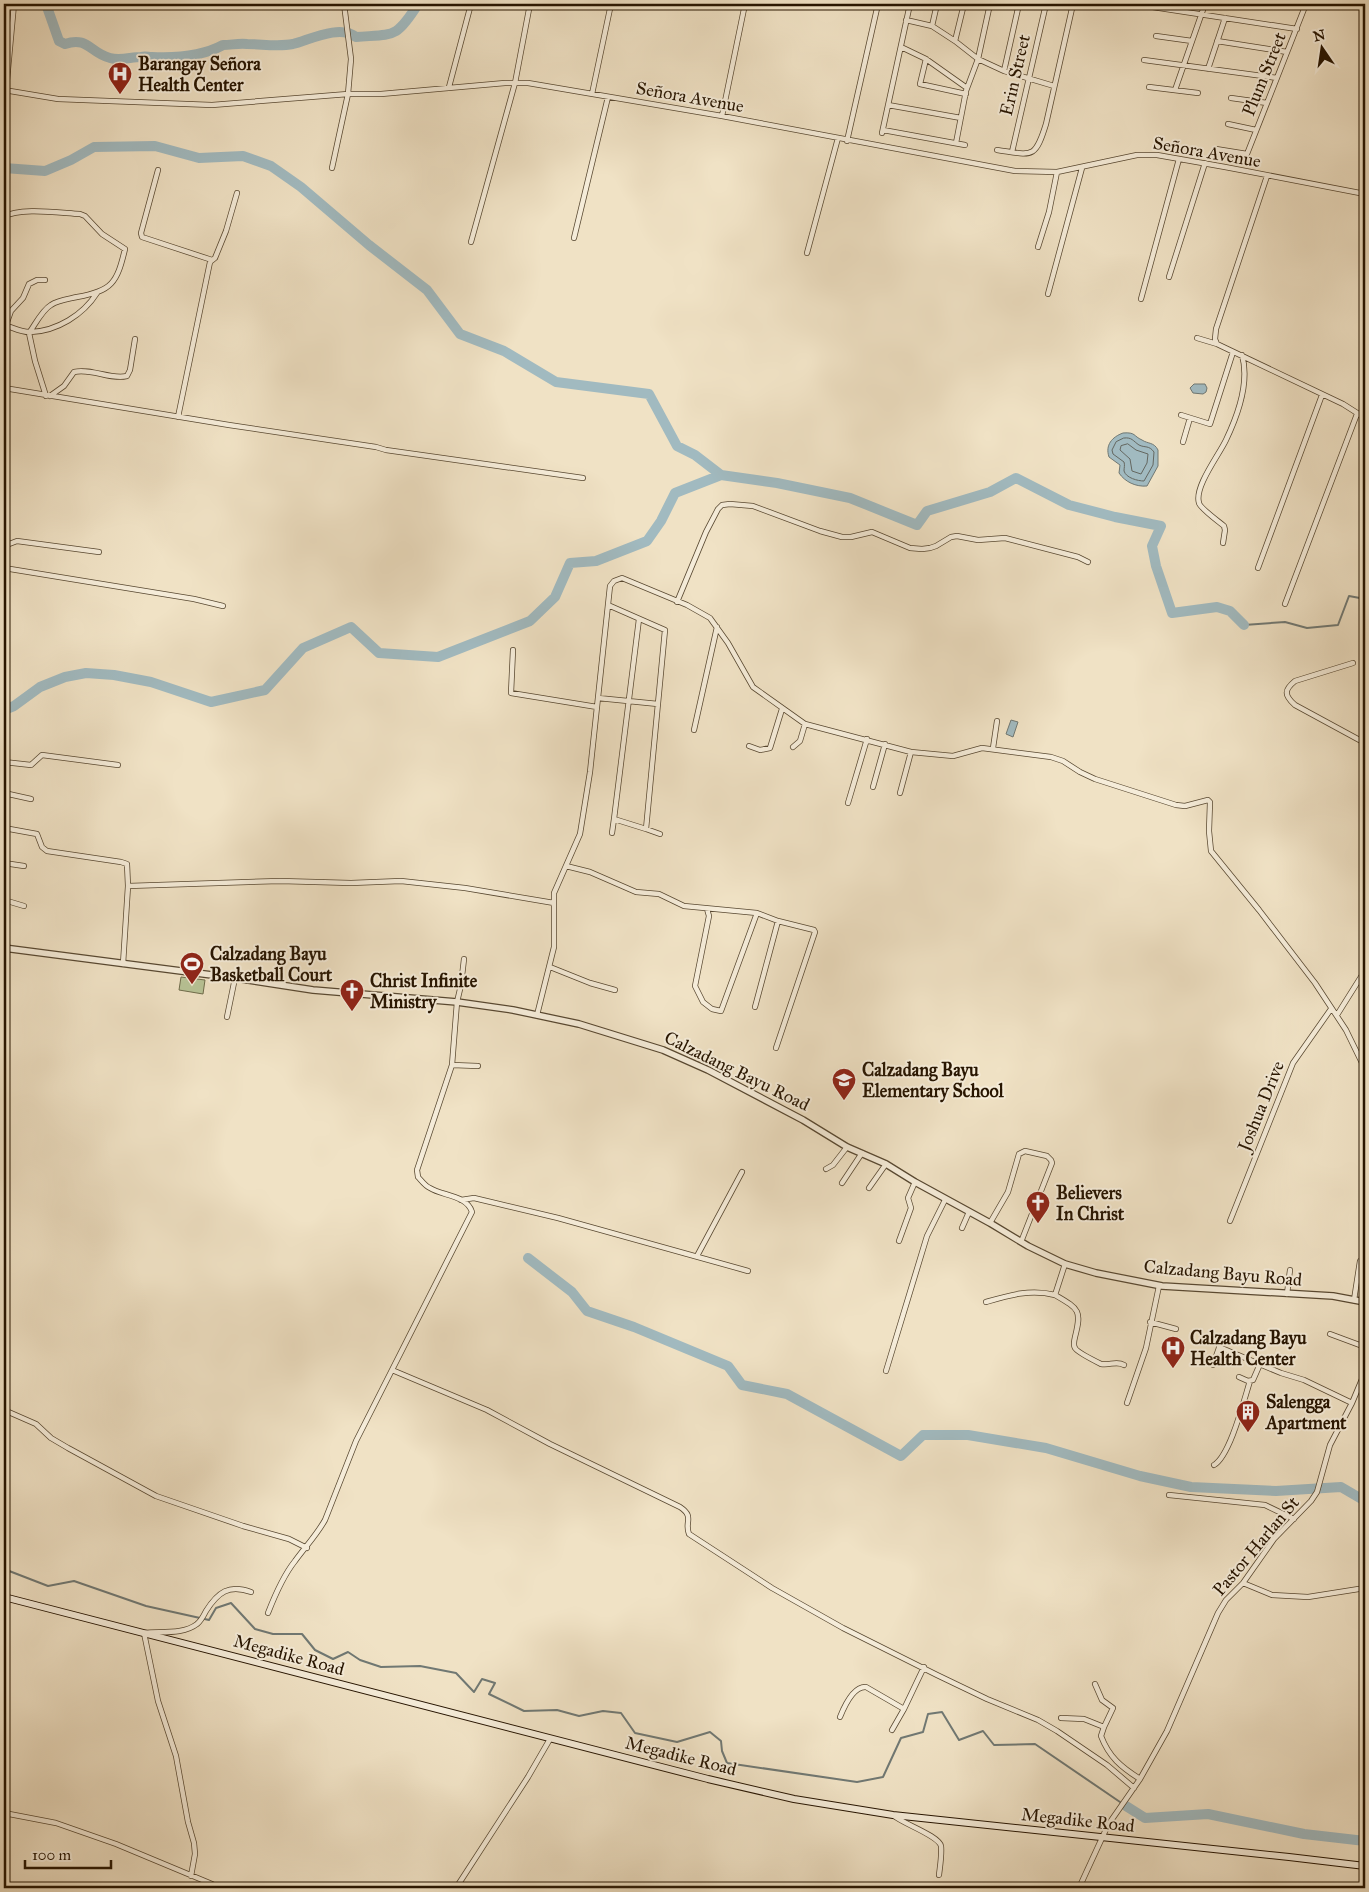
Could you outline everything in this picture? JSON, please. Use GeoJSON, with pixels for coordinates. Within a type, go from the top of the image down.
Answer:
{"type":"FeatureCollection","features":[{"type":"Feature","properties":{"kind":"main road","name":"Megadike Road"},"geometry":{"type":"LineString","coordinates":[[4,1596],[550,1738],[794,1799],[892,1815],[1289,1856],[1365,1866]]}},
{"type":"Feature","properties":{"kind":"street"},"geometry":{"type":"LineString","coordinates":[[5,90],[14,4]]}},
{"type":"Feature","properties":{"kind":"street"},"geometry":{"type":"LineString","coordinates":[[91,7],[102,4]]}},
{"type":"Feature","properties":{"kind":"street"},"geometry":{"type":"LineString","coordinates":[[332,168],[348,94],[351,59],[344,4]]}},
{"type":"Feature","properties":{"kind":"street"},"geometry":{"type":"LineString","coordinates":[[449,87],[471,4]]}},
{"type":"Feature","properties":{"kind":"street"},"geometry":{"type":"LineString","coordinates":[[471,242],[515,83],[530,4]]}},
{"type":"Feature","properties":{"kind":"street"},"geometry":{"type":"LineString","coordinates":[[592,94],[611,4]]}},
{"type":"Feature","properties":{"kind":"street"},"geometry":{"type":"LineString","coordinates":[[722,116],[746,4]]}},
{"type":"Feature","properties":{"kind":"street"},"geometry":{"type":"LineString","coordinates":[[847,141],[878,4]]}},
{"type":"Feature","properties":{"kind":"street"},"geometry":{"type":"LineString","coordinates":[[910,4],[883,131],[966,145]]}},
{"type":"Feature","properties":{"kind":"street"},"geometry":{"type":"LineString","coordinates":[[932,26],[937,4]]}},
{"type":"Feature","properties":{"kind":"street"},"geometry":{"type":"LineString","coordinates":[[955,41],[964,4]]}},
{"type":"Feature","properties":{"kind":"street"},"geometry":{"type":"LineString","coordinates":[[956,143],[967,88],[978,59],[990,4]]}},
{"type":"Feature","properties":{"kind":"street"},"geometry":{"type":"LineString","coordinates":[[1004,71],[1019,4]]}},
{"type":"Feature","properties":{"kind":"street","name":"Erin Street"},"geometry":{"type":"LineString","coordinates":[[1012,152],[1046,4]]}},
{"type":"Feature","properties":{"kind":"street"},"geometry":{"type":"LineString","coordinates":[[997,150],[1031,153],[1036,150],[1040,143],[1073,4]]}},
{"type":"Feature","properties":{"kind":"street"},"geometry":{"type":"LineString","coordinates":[[1133,4],[1297,29]]}},
{"type":"Feature","properties":{"kind":"street"},"geometry":{"type":"LineString","coordinates":[[1175,90],[1205,4]]}},
{"type":"Feature","properties":{"kind":"street","name":"Plum Street"},"geometry":{"type":"LineString","coordinates":[[1216,150],[1247,154],[1306,4]]}},
{"type":"Feature","properties":{"kind":"street"},"geometry":{"type":"LineString","coordinates":[[1208,69],[1225,18]]}},
{"type":"Feature","properties":{"kind":"street"},"geometry":{"type":"LineString","coordinates":[[906,20],[932,26],[978,59],[1004,71],[1028,80],[1054,86]]}},
{"type":"Feature","properties":{"kind":"street"},"geometry":{"type":"LineString","coordinates":[[1156,36],[1192,42]]}},
{"type":"Feature","properties":{"kind":"street"},"geometry":{"type":"LineString","coordinates":[[1217,41],[1287,52]]}},
{"type":"Feature","properties":{"kind":"street"},"geometry":{"type":"LineString","coordinates":[[901,47],[926,59],[967,88]]}},
{"type":"Feature","properties":{"kind":"street"},"geometry":{"type":"LineString","coordinates":[[926,59],[920,84],[966,94]]}},
{"type":"Feature","properties":{"kind":"street"},"geometry":{"type":"LineString","coordinates":[[1144,60],[1277,78]]}},
{"type":"Feature","properties":{"kind":"street","name":"Señora Avenue"},"geometry":{"type":"LineString","coordinates":[[5,90],[58,98],[212,105],[348,94],[381,94],[449,87],[528,83],[722,116],[847,141],[1015,171],[1057,172],[1138,155],[1157,155],[1365,194]]}},
{"type":"Feature","properties":{"kind":"street"},"geometry":{"type":"LineString","coordinates":[[1149,87],[1198,94]]}},
{"type":"Feature","properties":{"kind":"street"},"geometry":{"type":"LineString","coordinates":[[574,238],[608,97]]}},
{"type":"Feature","properties":{"kind":"street"},"geometry":{"type":"LineString","coordinates":[[1231,98],[1267,103]]}},
{"type":"Feature","properties":{"kind":"street"},"geometry":{"type":"LineString","coordinates":[[888,105],[961,118]]}},
{"type":"Feature","properties":{"kind":"street"},"geometry":{"type":"LineString","coordinates":[[1228,124],[1256,130]]}},
{"type":"Feature","properties":{"kind":"street"},"geometry":{"type":"LineString","coordinates":[[807,254],[838,138]]}},
{"type":"Feature","properties":{"kind":"street"},"geometry":{"type":"LineString","coordinates":[[1141,299],[1179,159]]}},
{"type":"Feature","properties":{"kind":"street"},"geometry":{"type":"LineString","coordinates":[[1169,278],[1205,163]]}},
{"type":"Feature","properties":{"kind":"street"},"geometry":{"type":"LineString","coordinates":[[1048,294],[1082,168]]}},
{"type":"Feature","properties":{"kind":"street"},"geometry":{"type":"LineString","coordinates":[[158,170],[141,233],[142,237],[212,260]]}},
{"type":"Feature","properties":{"kind":"street"},"geometry":{"type":"LineString","coordinates":[[1038,247],[1049,212],[1057,172]]}},
{"type":"Feature","properties":{"kind":"street"},"geometry":{"type":"LineString","coordinates":[[1217,344],[1215,339],[1216,328],[1266,176]]}},
{"type":"Feature","properties":{"kind":"street"},"geometry":{"type":"LineString","coordinates":[[178,417],[210,262],[215,258],[226,231],[237,193]]}},
{"type":"Feature","properties":{"kind":"street"},"geometry":{"type":"LineString","coordinates":[[4,217],[13,213],[27,212],[80,214],[85,216],[102,234],[125,249],[121,267],[115,281],[104,290],[49,305],[29,333],[34,361],[48,396]]}},
{"type":"Feature","properties":{"kind":"street"},"geometry":{"type":"LineString","coordinates":[[45,280],[37,280],[29,284],[23,298],[11,311],[5,325],[29,333],[53,328],[66,322],[91,302],[98,292]]}},
{"type":"Feature","properties":{"kind":"street"},"geometry":{"type":"LineString","coordinates":[[1197,338],[1242,355],[1343,404],[1365,418]]}},
{"type":"Feature","properties":{"kind":"street"},"geometry":{"type":"LineString","coordinates":[[48,396],[64,386],[74,372],[83,371],[118,377],[127,376],[130,370],[135,339]]}},
{"type":"Feature","properties":{"kind":"street"},"geometry":{"type":"LineString","coordinates":[[1181,415],[1210,424],[1233,352]]}},
{"type":"Feature","properties":{"kind":"street"},"geometry":{"type":"LineString","coordinates":[[1223,544],[1224,526],[1199,505],[1198,497],[1208,472],[1226,439],[1246,384],[1246,368],[1242,355]]}},
{"type":"Feature","properties":{"kind":"street"},"geometry":{"type":"LineString","coordinates":[[4,388],[178,417],[376,446],[386,450],[583,478]]}},
{"type":"Feature","properties":{"kind":"street"},"geometry":{"type":"LineString","coordinates":[[1258,568],[1322,395]]}},
{"type":"Feature","properties":{"kind":"street"},"geometry":{"type":"LineString","coordinates":[[1285,604],[1357,414]]}},
{"type":"Feature","properties":{"kind":"street"},"geometry":{"type":"LineString","coordinates":[[1183,442],[1190,418]]}},
{"type":"Feature","properties":{"kind":"street"},"geometry":{"type":"LineString","coordinates":[[677,602],[706,532],[718,509],[722,505],[730,504],[753,506],[820,531],[842,537],[872,532],[910,548],[922,550],[957,536],[978,540],[1012,538],[1078,556],[1088,562]]}},
{"type":"Feature","properties":{"kind":"street"},"geometry":{"type":"LineString","coordinates":[[4,546],[17,541],[99,552]]}},
{"type":"Feature","properties":{"kind":"street"},"geometry":{"type":"LineString","coordinates":[[4,568],[194,599],[223,606]]}},
{"type":"Feature","properties":{"kind":"street"},"geometry":{"type":"LineString","coordinates":[[537,1015],[554,947],[554,903],[557,884],[580,834],[597,707],[610,586],[614,581],[622,578],[687,605],[710,618],[732,650],[753,687],[805,724],[911,752],[954,756],[976,748],[993,748],[1062,761],[1095,779],[1176,805],[1185,806],[1208,800],[1210,802],[1209,831],[1211,851],[1279,934],[1314,982],[1337,1015],[1357,1050],[1365,1069]]}},
{"type":"Feature","properties":{"kind":"street"},"geometry":{"type":"LineString","coordinates":[[608,605],[665,630],[646,829]]}},
{"type":"Feature","properties":{"kind":"street"},"geometry":{"type":"LineString","coordinates":[[612,833],[639,619]]}},
{"type":"Feature","properties":{"kind":"street"},"geometry":{"type":"LineString","coordinates":[[694,730],[717,627]]}},
{"type":"Feature","properties":{"kind":"street"},"geometry":{"type":"LineString","coordinates":[[513,650],[512,693],[597,707]]}},
{"type":"Feature","properties":{"kind":"street"},"geometry":{"type":"LineString","coordinates":[[1353,663],[1296,681],[1289,686],[1286,694],[1288,699],[1295,705],[1365,743]]}},
{"type":"Feature","properties":{"kind":"street"},"geometry":{"type":"LineString","coordinates":[[598,698],[658,704]]}},
{"type":"Feature","properties":{"kind":"street"},"geometry":{"type":"LineString","coordinates":[[749,746],[760,750],[770,748],[782,709]]}},
{"type":"Feature","properties":{"kind":"street"},"geometry":{"type":"LineString","coordinates":[[993,748],[997,721]]}},
{"type":"Feature","properties":{"kind":"street"},"geometry":{"type":"LineString","coordinates":[[793,747],[800,741],[805,724]]}},
{"type":"Feature","properties":{"kind":"street"},"geometry":{"type":"LineString","coordinates":[[848,803],[867,739]]}},
{"type":"Feature","properties":{"kind":"street"},"geometry":{"type":"LineString","coordinates":[[873,787],[885,744]]}},
{"type":"Feature","properties":{"kind":"street"},"geometry":{"type":"LineString","coordinates":[[900,793],[911,752]]}},
{"type":"Feature","properties":{"kind":"street"},"geometry":{"type":"LineString","coordinates":[[4,762],[31,766],[42,755],[118,765]]}},
{"type":"Feature","properties":{"kind":"street"},"geometry":{"type":"LineString","coordinates":[[4,793],[31,799]]}},
{"type":"Feature","properties":{"kind":"street"},"geometry":{"type":"LineString","coordinates":[[614,819],[660,834]]}},
{"type":"Feature","properties":{"kind":"street"},"geometry":{"type":"LineString","coordinates":[[4,828],[37,834],[42,847],[47,851],[124,863],[128,867],[123,964]]}},
{"type":"Feature","properties":{"kind":"street"},"geometry":{"type":"LineString","coordinates":[[4,864],[24,866]]}},
{"type":"Feature","properties":{"kind":"street"},"geometry":{"type":"LineString","coordinates":[[566,866],[597,874],[636,892],[659,894],[684,906],[757,913],[778,921],[814,930],[815,932],[776,1048]]}},
{"type":"Feature","properties":{"kind":"street"},"geometry":{"type":"LineString","coordinates":[[128,886],[280,881],[351,883],[401,881],[465,888],[554,903]]}},
{"type":"Feature","properties":{"kind":"street"},"geometry":{"type":"LineString","coordinates":[[4,900],[24,906]]}},
{"type":"Feature","properties":{"kind":"street"},"geometry":{"type":"LineString","coordinates":[[707,909],[709,916],[695,986],[703,1002],[712,1009],[721,1011],[757,913]]}},
{"type":"Feature","properties":{"kind":"street"},"geometry":{"type":"LineString","coordinates":[[755,1007],[778,921]]}},
{"type":"Feature","properties":{"kind":"street","name":"Calzadang Bayu Road"},"geometry":{"type":"LineString","coordinates":[[4,948],[236,978],[313,990],[457,1002],[513,1010],[579,1024],[663,1050],[708,1070],[785,1110],[847,1147],[886,1164],[1021,1242],[1065,1264],[1096,1273],[1159,1286],[1333,1296],[1365,1302]]}},
{"type":"Feature","properties":{"kind":"street"},"geometry":{"type":"LineString","coordinates":[[268,1613],[279,1585],[294,1561],[307,1548],[327,1516],[356,1441],[472,1212],[471,1208],[462,1200],[429,1188],[418,1177],[419,1162],[452,1065],[457,1002],[464,958]]}},
{"type":"Feature","properties":{"kind":"street"},"geometry":{"type":"LineString","coordinates":[[550,966],[590,983],[615,990]]}},
{"type":"Feature","properties":{"kind":"street"},"geometry":{"type":"LineString","coordinates":[[1337,1015],[1364,972]]}},
{"type":"Feature","properties":{"kind":"street"},"geometry":{"type":"LineString","coordinates":[[227,1017],[236,978]]}},
{"type":"Feature","properties":{"kind":"street","name":"Joshua Drive"},"geometry":{"type":"LineString","coordinates":[[1230,1221],[1293,1063],[1331,1009]]}},
{"type":"Feature","properties":{"kind":"street"},"geometry":{"type":"LineString","coordinates":[[452,1065],[478,1066]]}},
{"type":"Feature","properties":{"kind":"street"},"geometry":{"type":"LineString","coordinates":[[826,1169],[832,1165],[847,1147]]}},
{"type":"Feature","properties":{"kind":"street"},"geometry":{"type":"LineString","coordinates":[[990,1223],[1008,1192],[1019,1154],[1025,1151],[1047,1156],[1052,1163],[1021,1242]]}},
{"type":"Feature","properties":{"kind":"street"},"geometry":{"type":"LineString","coordinates":[[842,1183],[862,1153]]}},
{"type":"Feature","properties":{"kind":"street"},"geometry":{"type":"LineString","coordinates":[[869,1188],[886,1164]]}},
{"type":"Feature","properties":{"kind":"street"},"geometry":{"type":"LineString","coordinates":[[697,1256],[742,1172]]}},
{"type":"Feature","properties":{"kind":"street"},"geometry":{"type":"LineString","coordinates":[[899,1241],[911,1208],[908,1198],[915,1182]]}},
{"type":"Feature","properties":{"kind":"street"},"geometry":{"type":"LineString","coordinates":[[462,1200],[474,1198],[558,1218],[748,1271]]}},
{"type":"Feature","properties":{"kind":"street"},"geometry":{"type":"LineString","coordinates":[[886,1371],[927,1236],[946,1200]]}},
{"type":"Feature","properties":{"kind":"street"},"geometry":{"type":"LineString","coordinates":[[962,1228],[970,1212]]}},
{"type":"Feature","properties":{"kind":"street"},"geometry":{"type":"LineString","coordinates":[[1354,1300],[1360,1261]]}},
{"type":"Feature","properties":{"kind":"street"},"geometry":{"type":"LineString","coordinates":[[1055,1295],[1065,1264]]}},
{"type":"Feature","properties":{"kind":"street"},"geometry":{"type":"LineString","coordinates":[[1288,1294],[1290,1270]]}},
{"type":"Feature","properties":{"kind":"street"},"geometry":{"type":"LineString","coordinates":[[1127,1403],[1146,1348],[1159,1286]]}},
{"type":"Feature","properties":{"kind":"street"},"geometry":{"type":"LineString","coordinates":[[986,1302],[1025,1292],[1041,1292],[1055,1295],[1073,1307],[1080,1318],[1073,1344],[1075,1349],[1101,1364],[1117,1362],[1124,1365]]}},
{"type":"Feature","properties":{"kind":"street"},"geometry":{"type":"LineString","coordinates":[[1150,1322],[1176,1329]]}},
{"type":"Feature","properties":{"kind":"street"},"geometry":{"type":"LineString","coordinates":[[1330,1334],[1365,1347]]}},
{"type":"Feature","properties":{"kind":"street"},"geometry":{"type":"LineString","coordinates":[[1211,1337],[1221,1341],[1213,1365]]}},
{"type":"Feature","properties":{"kind":"street"},"geometry":{"type":"LineString","coordinates":[[1219,1347],[1304,1380],[1352,1403]]}},
{"type":"Feature","properties":{"kind":"street"},"geometry":{"type":"LineString","coordinates":[[1214,1465],[1223,1457],[1250,1381],[1255,1376],[1260,1364]]}},
{"type":"Feature","properties":{"kind":"street"},"geometry":{"type":"LineString","coordinates":[[392,1370],[487,1410],[542,1440],[680,1507],[688,1513],[687,1530],[696,1540],[772,1588],[843,1628],[979,1695],[1058,1730],[1107,1765],[1134,1788]]}},
{"type":"Feature","properties":{"kind":"street","name":"Pastor Harlan St"},"geometry":{"type":"LineString","coordinates":[[1102,1837],[1140,1779],[1167,1732],[1218,1613],[1226,1600],[1243,1583],[1274,1539],[1311,1502],[1317,1492],[1330,1444],[1352,1403],[1365,1372]]}},
{"type":"Feature","properties":{"kind":"street"},"geometry":{"type":"LineString","coordinates":[[1239,1377],[1250,1381]]}},
{"type":"Feature","properties":{"kind":"street"},"geometry":{"type":"LineString","coordinates":[[4,1410],[36,1424],[51,1438],[156,1496],[243,1526],[289,1539],[307,1548]]}},
{"type":"Feature","properties":{"kind":"street"},"geometry":{"type":"LineString","coordinates":[[1169,1495],[1266,1505],[1294,1519]]}},
{"type":"Feature","properties":{"kind":"street"},"geometry":{"type":"LineString","coordinates":[[1243,1583],[1272,1595],[1293,1596],[1316,1596],[1365,1588]]}},
{"type":"Feature","properties":{"kind":"street"},"geometry":{"type":"LineString","coordinates":[[191,1876],[195,1854],[194,1844],[176,1756],[158,1701],[144,1633],[169,1632],[198,1624],[214,1598],[222,1592],[236,1589],[251,1592]]}},
{"type":"Feature","properties":{"kind":"street"},"geometry":{"type":"LineString","coordinates":[[892,1730],[924,1667]]}},
{"type":"Feature","properties":{"kind":"street"},"geometry":{"type":"LineString","coordinates":[[1095,1684],[1102,1700],[1112,1708],[1101,1736],[1106,1748],[1124,1769],[1140,1779]]}},
{"type":"Feature","properties":{"kind":"street"},"geometry":{"type":"LineString","coordinates":[[840,1717],[846,1704],[862,1687],[866,1687],[904,1709]]}},
{"type":"Feature","properties":{"kind":"street"},"geometry":{"type":"LineString","coordinates":[[1061,1718],[1084,1719],[1104,1727]]}},
{"type":"Feature","properties":{"kind":"street"},"geometry":{"type":"LineString","coordinates":[[456,1888],[528,1777],[550,1738]]}},
{"type":"Feature","properties":{"kind":"street"},"geometry":{"type":"LineString","coordinates":[[4,1813],[56,1823],[116,1844],[218,1888]]}},
{"type":"Feature","properties":{"kind":"street"},"geometry":{"type":"LineString","coordinates":[[892,1815],[934,1837],[939,1842],[941,1848],[939,1875]]}},
{"type":"Feature","properties":{"kind":"street"},"geometry":{"type":"LineString","coordinates":[[1079,1888],[1102,1837]]}},
{"type":"Feature","properties":{"kind":"green space","name":"Calzadang Bayu Basketball Court"},"geometry":{"type":"Polygon","coordinates":[[[181,977],[205,980],[203,994],[179,990],[181,977]]]}},
{"type":"Feature","properties":{"kind":"water"},"geometry":{"type":"Polygon","coordinates":[[[1194,384],[1205,384],[1206,392],[1203,394],[1193,393],[1190,388],[1194,384]]]}},
{"type":"Feature","properties":{"kind":"water"},"geometry":{"type":"Polygon","coordinates":[[[1123,433],[1132,434],[1139,439],[1153,444],[1158,450],[1158,466],[1147,486],[1135,485],[1124,479],[1119,473],[1120,465],[1109,457],[1108,449],[1110,442],[1123,433]]]}},
{"type":"Feature","properties":{"kind":"water"},"geometry":{"type":"Polygon","coordinates":[[[1011,720],[1018,722],[1013,737],[1006,734],[1011,720]]]}},
{"type":"Feature","properties":{"kind":"waterway"},"geometry":{"type":"LineString","coordinates":[[46,4],[59,41],[65,44],[79,42],[103,56],[118,59],[189,55],[207,52],[223,45],[287,45],[333,32],[349,33],[356,37],[379,36],[399,29],[418,4]]}},
{"type":"Feature","properties":{"kind":"waterway"},"geometry":{"type":"LineString","coordinates":[[4,168],[45,171],[71,160],[94,147],[155,146],[199,158],[243,156],[271,166],[301,187],[369,245],[427,290],[460,334],[504,351],[556,382],[649,394],[677,446],[695,455],[721,475],[777,483],[850,498],[917,525],[927,511],[990,492],[1016,478],[1069,505],[1161,526],[1152,546],[1156,566],[1172,613],[1217,607],[1230,611],[1244,625]]}},
{"type":"Feature","properties":{"kind":"waterway"},"geometry":{"type":"LineString","coordinates":[[4,710],[14,706],[40,687],[65,677],[86,673],[114,675],[151,682],[211,702],[265,690],[303,648],[351,627],[379,653],[438,657],[530,621],[555,597],[570,563],[596,561],[647,541],[661,521],[675,493],[721,475]]}},
{"type":"Feature","properties":{"kind":"waterway"},"geometry":{"type":"LineString","coordinates":[[1244,625],[1285,622],[1307,628],[1338,625],[1349,596],[1365,599]]}},
{"type":"Feature","properties":{"kind":"waterway"},"geometry":{"type":"LineString","coordinates":[[528,1258],[572,1292],[587,1311],[634,1327],[728,1366],[742,1385],[787,1394],[901,1456],[923,1435],[968,1435],[1046,1448],[1140,1476],[1191,1487],[1276,1491],[1341,1487],[1365,1501]]}},
{"type":"Feature","properties":{"kind":"waterway"},"geometry":{"type":"LineString","coordinates":[[4,1569],[48,1586],[74,1581],[146,1606],[209,1620],[216,1608],[231,1603],[255,1629],[273,1634],[302,1634],[315,1650],[333,1659],[348,1652],[360,1660],[381,1667],[420,1666],[456,1673],[474,1692],[482,1679],[495,1683],[489,1694],[524,1711],[557,1710],[579,1716],[603,1711],[621,1713],[635,1733],[677,1742],[710,1732],[721,1741],[722,1751],[727,1763],[857,1782],[883,1777],[901,1738],[923,1732],[928,1714],[942,1712],[959,1740],[983,1731],[994,1745],[1035,1744],[1120,1802]]}},
{"type":"Feature","properties":{"kind":"waterway"},"geometry":{"type":"LineString","coordinates":[[1126,1806],[1145,1818],[1208,1814],[1304,1834],[1365,1841]]}},
{"type":"Feature","properties":{"kind":"place","name":"Barangay Señora Health Center"},"geometry":{"type":"Point","coordinates":[120,95]}},
{"type":"Feature","properties":{"kind":"place","name":"Calzadang Bayu Basketball Court"},"geometry":{"type":"Point","coordinates":[192,985]}},
{"type":"Feature","properties":{"kind":"place","name":"Christ Infinite Ministry"},"geometry":{"type":"Point","coordinates":[352,1012]}},
{"type":"Feature","properties":{"kind":"place","name":"Calzadang Bayu Elementary School"},"geometry":{"type":"Point","coordinates":[844,1101]}},
{"type":"Feature","properties":{"kind":"place","name":"Believers In Christ"},"geometry":{"type":"Point","coordinates":[1038,1224]}},
{"type":"Feature","properties":{"kind":"place","name":"Calzadang Bayu Health Center"},"geometry":{"type":"Point","coordinates":[1173,1369]}},
{"type":"Feature","properties":{"kind":"place","name":"Salengga Apartment"},"geometry":{"type":"Point","coordinates":[1248,1433]}}]}
